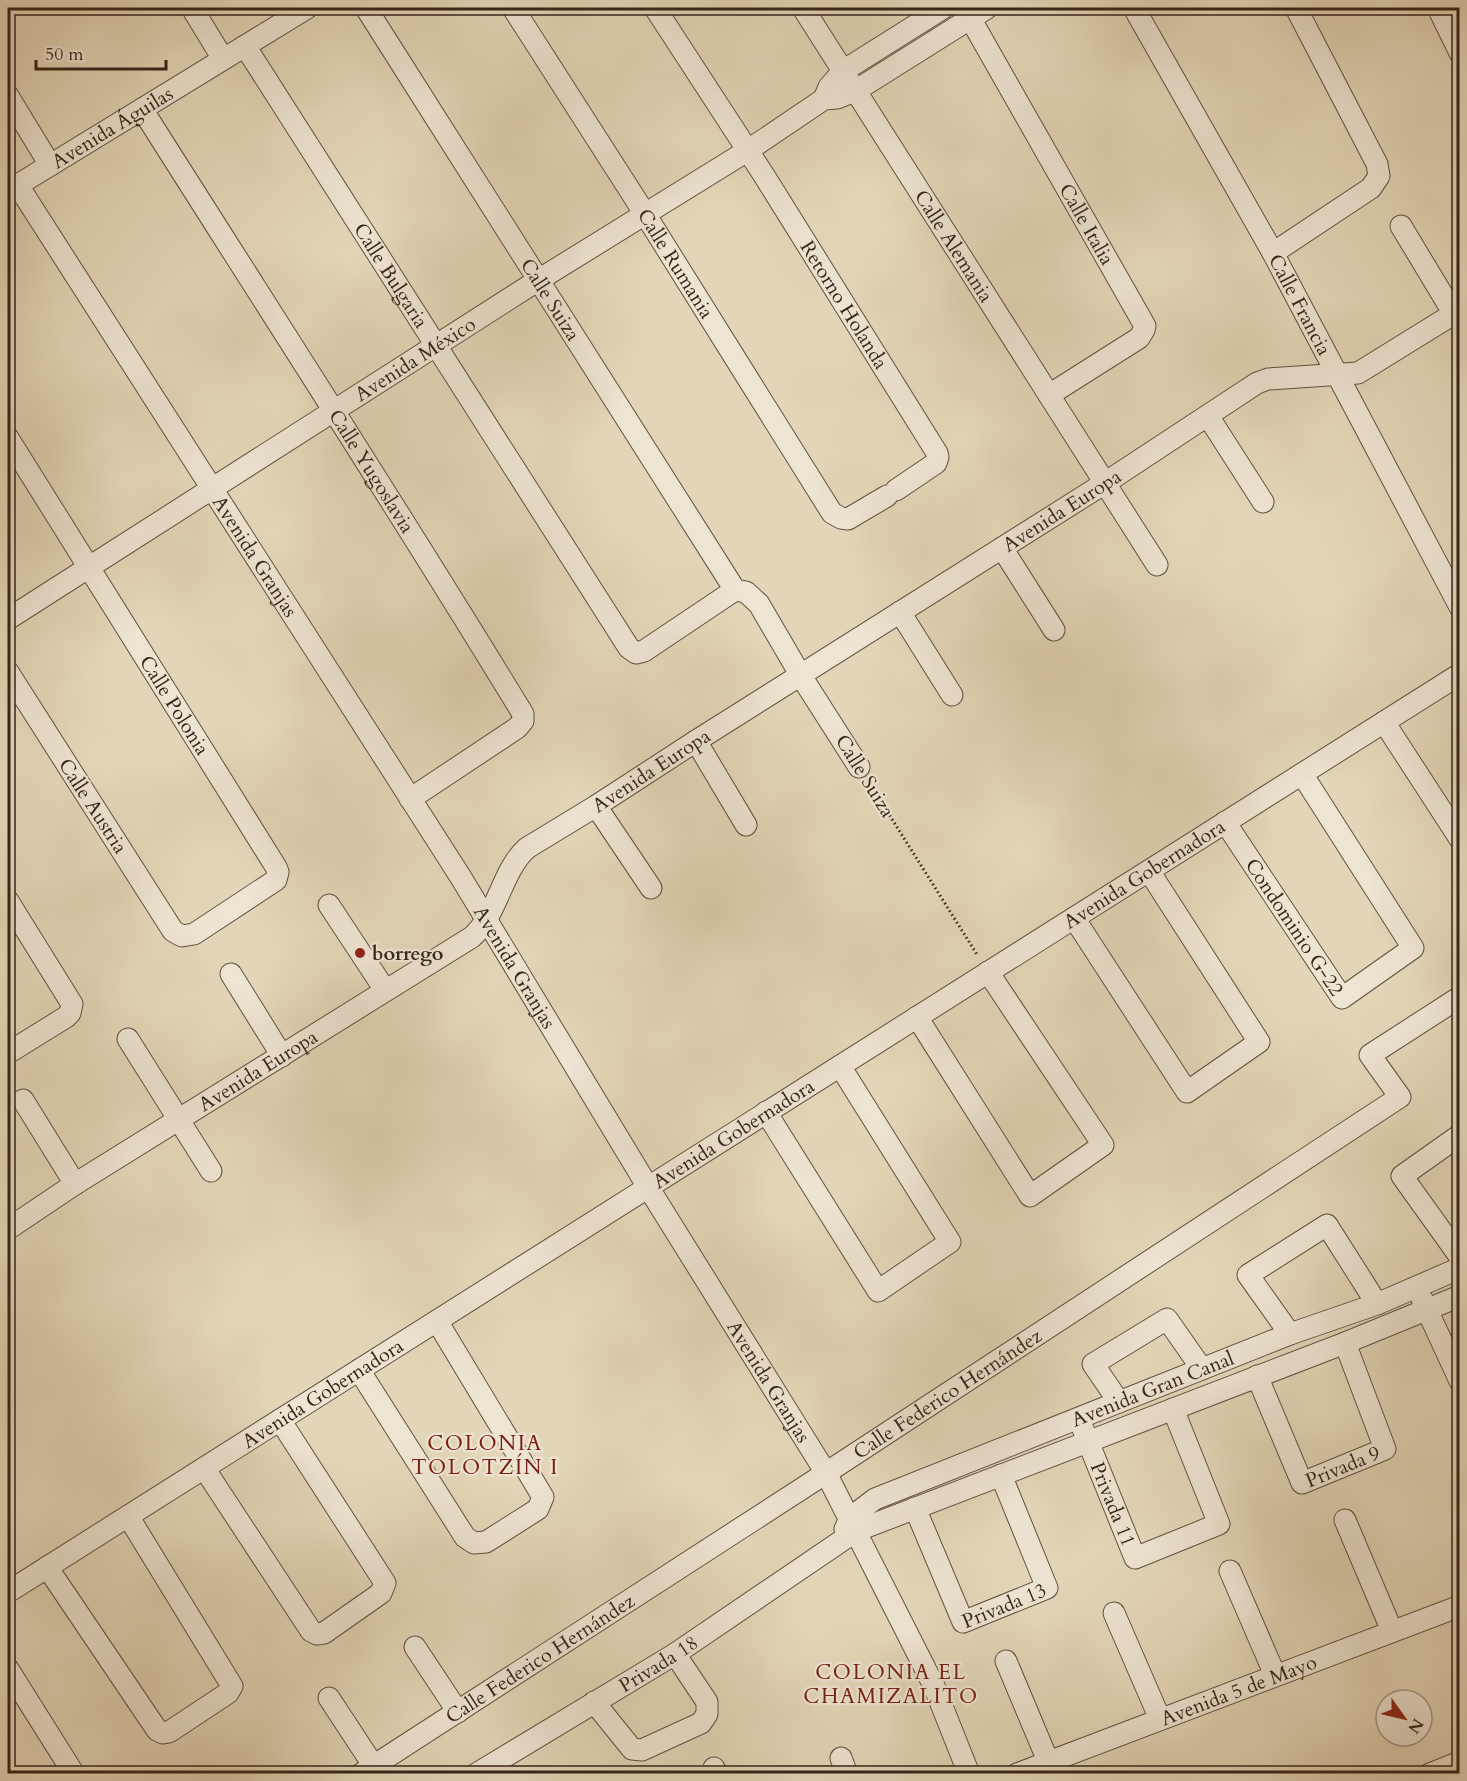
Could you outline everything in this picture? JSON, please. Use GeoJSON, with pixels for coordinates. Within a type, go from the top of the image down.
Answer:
{"type":"FeatureCollection","features":[{"type":"Feature","properties":{"kind":"street"},"geometry":{"type":"LineString","coordinates":[[192,8],[223,59]]}},
{"type":"Feature","properties":{"kind":"street","name":"Avenida Águilas"},"geometry":{"type":"LineString","coordinates":[[12,188],[308,8]]}},
{"type":"Feature","properties":{"kind":"street","name":"Calle Suiza"},"geometry":{"type":"LineString","coordinates":[[366,8],[540,279],[735,590],[746,592],[759,604],[801,676],[859,767]]}},
{"type":"Feature","properties":{"kind":"street","name":"Calle Rumania"},"geometry":{"type":"LineString","coordinates":[[513,8],[832,513],[848,519],[891,493]]}},
{"type":"Feature","properties":{"kind":"street","name":"Retorno Holanda"},"geometry":{"type":"LineString","coordinates":[[655,8],[937,453],[938,460],[932,466],[891,493]]}},
{"type":"Feature","properties":{"kind":"street","name":"Calle Alemania"},"geometry":{"type":"LineString","coordinates":[[803,8],[1157,564]]}},
{"type":"Feature","properties":{"kind":"street","name":"Avenida México"},"geometry":{"type":"LineString","coordinates":[[824,99],[829,87],[843,71],[943,8]]}},
{"type":"Feature","properties":{"kind":"street","name":"Calle Francia"},"geometry":{"type":"LineString","coordinates":[[1134,8],[1273,253],[1460,607]]}},
{"type":"Feature","properties":{"kind":"street"},"geometry":{"type":"LineString","coordinates":[[1273,253],[1371,188],[1379,176],[1377,164],[1296,8]]}},
{"type":"Feature","properties":{"kind":"street"},"geometry":{"type":"LineString","coordinates":[[1438,8],[1460,53]]}},
{"type":"Feature","properties":{"kind":"street","name":"Avenida México"},"geometry":{"type":"LineString","coordinates":[[8,619],[540,279],[747,151],[824,99],[837,98],[855,92],[979,13]]}},
{"type":"Feature","properties":{"kind":"street","name":"Calle Italia"},"geometry":{"type":"LineString","coordinates":[[979,13],[1145,326],[1138,338],[1049,395]]}},
{"type":"Feature","properties":{"kind":"street","name":"Calle Bulgaria"},"geometry":{"type":"LineString","coordinates":[[245,46],[629,648],[636,653],[644,651],[735,590]]}},
{"type":"Feature","properties":{"kind":"street"},"geometry":{"type":"LineString","coordinates":[[8,96],[50,165]]}},
{"type":"Feature","properties":{"kind":"street","name":"Calle Yugoslavia"},"geometry":{"type":"LineString","coordinates":[[142,109],[428,557],[524,717],[517,728],[410,799]]}},
{"type":"Feature","properties":{"kind":"street","name":"Avenida Granjas"},"geometry":{"type":"LineString","coordinates":[[12,188],[213,487],[460,876],[648,1187],[826,1473],[934,1686],[969,1773]]}},
{"type":"Feature","properties":{"kind":"street"},"geometry":{"type":"LineString","coordinates":[[1401,226],[1457,312]]}},
{"type":"Feature","properties":{"kind":"street","name":"Avenida Europa"},"geometry":{"type":"LineString","coordinates":[[8,1229],[75,1184],[472,937],[486,920],[522,853],[1105,483],[1263,380],[1363,372],[1457,312]]}},
{"type":"Feature","properties":{"kind":"street"},"geometry":{"type":"LineString","coordinates":[[1208,416],[1263,502]]}},
{"type":"Feature","properties":{"kind":"street","name":"Calle Polonia"},"geometry":{"type":"LineString","coordinates":[[8,438],[278,872],[272,885],[194,934],[182,936]]}},
{"type":"Feature","properties":{"kind":"street"},"geometry":{"type":"LineString","coordinates":[[1002,548],[1054,630]]}},
{"type":"Feature","properties":{"kind":"street"},"geometry":{"type":"LineString","coordinates":[[900,612],[952,695]]}},
{"type":"Feature","properties":{"kind":"street","name":"Calle Austria"},"geometry":{"type":"LineString","coordinates":[[8,672],[173,931],[182,936]]}},
{"type":"Feature","properties":{"kind":"street","name":"Avenida Gobernadora"},"geometry":{"type":"LineString","coordinates":[[8,1592],[1459,676]]}},
{"type":"Feature","properties":{"kind":"street"},"geometry":{"type":"LineString","coordinates":[[1384,722],[1460,839]]}},
{"type":"Feature","properties":{"kind":"street"},"geometry":{"type":"LineString","coordinates":[[696,741],[746,825]]}},
{"type":"Feature","properties":{"kind":"street","name":"Condominio G-22"},"geometry":{"type":"LineString","coordinates":[[1225,822],[1342,998],[1413,948],[1302,774]]}},
{"type":"Feature","properties":{"kind":"street"},"geometry":{"type":"LineString","coordinates":[[596,806],[651,888]]}},
{"type":"Feature","properties":{"kind":"street"},"geometry":{"type":"LineString","coordinates":[[1074,918],[1187,1092],[1258,1042],[1149,871]]}},
{"type":"Feature","properties":{"kind":"street"},"geometry":{"type":"LineString","coordinates":[[8,902],[72,1004],[70,1013],[66,1017],[8,1053]]}},
{"type":"Feature","properties":{"kind":"street"},"geometry":{"type":"LineString","coordinates":[[328,905],[385,990]]}},
{"type":"Feature","properties":{"kind":"street"},"geometry":{"type":"LineString","coordinates":[[917,1017],[1030,1196],[1103,1145],[988,972]]}},
{"type":"Feature","properties":{"kind":"street"},"geometry":{"type":"LineString","coordinates":[[231,974],[282,1056]]}},
{"type":"Feature","properties":{"kind":"street","name":"Calle Federico Hernández"},"geometry":{"type":"LineString","coordinates":[[367,1769],[826,1473],[1400,1097],[1370,1055],[1460,997]]}},
{"type":"Feature","properties":{"kind":"street"},"geometry":{"type":"LineString","coordinates":[[128,1039],[211,1171]]}},
{"type":"Feature","properties":{"kind":"street"},"geometry":{"type":"LineString","coordinates":[[766,1113],[878,1291],[950,1242],[840,1066]]}},
{"type":"Feature","properties":{"kind":"street"},"geometry":{"type":"LineString","coordinates":[[23,1100],[75,1184]]}},
{"type":"Feature","properties":{"kind":"street"},"geometry":{"type":"LineString","coordinates":[[1460,1135],[1402,1176],[1460,1257]]}},
{"type":"Feature","properties":{"kind":"street"},"geometry":{"type":"LineString","coordinates":[[1290,1335],[1248,1275],[1327,1225],[1377,1304]]}},
{"type":"Feature","properties":{"kind":"street","name":"Avenida Gran Canal"},"geometry":{"type":"LineString","coordinates":[[853,1524],[875,1499],[1202,1369],[1377,1304],[1460,1268]]}},
{"type":"Feature","properties":{"kind":"street"},"geometry":{"type":"LineString","coordinates":[[1417,1287],[1460,1381]]}},
{"type":"Feature","properties":{"kind":"street","name":"Avenida Gran Canal"},"geometry":{"type":"LineString","coordinates":[[853,1524],[915,1508],[1345,1343],[1460,1296]]}},
{"type":"Feature","properties":{"kind":"street"},"geometry":{"type":"LineString","coordinates":[[1119,1402],[1093,1364],[1167,1320],[1202,1369]]}},
{"type":"Feature","properties":{"kind":"street"},"geometry":{"type":"LineString","coordinates":[[359,1370],[465,1537],[469,1541],[480,1543],[503,1531],[538,1509],[543,1501],[542,1493],[437,1321]]}},
{"type":"Feature","properties":{"kind":"street","name":"Privada 9"},"geometry":{"type":"LineString","coordinates":[[1257,1376],[1302,1483],[1385,1449],[1345,1343]]}},
{"type":"Feature","properties":{"kind":"street","name":"Privada 11"},"geometry":{"type":"LineString","coordinates":[[1079,1419],[1135,1558],[1219,1524],[1173,1408]]}},
{"type":"Feature","properties":{"kind":"street"},"geometry":{"type":"LineString","coordinates":[[204,1468],[311,1630],[317,1634],[324,1633],[381,1593],[385,1583],[280,1420]]}},
{"type":"Feature","properties":{"kind":"street","name":"Privada 13"},"geometry":{"type":"LineString","coordinates":[[915,1508],[963,1622],[1047,1588],[1001,1475]]}},
{"type":"Feature","properties":{"kind":"street"},"geometry":{"type":"LineString","coordinates":[[47,1567],[157,1730],[163,1733],[169,1732],[228,1693],[231,1686],[128,1516]]}},
{"type":"Feature","properties":{"kind":"street"},"geometry":{"type":"LineString","coordinates":[[1345,1520],[1392,1631]]}},
{"type":"Feature","properties":{"kind":"street","name":"Privada 18"},"geometry":{"type":"LineString","coordinates":[[476,1773],[675,1654],[836,1545],[853,1524]]}},
{"type":"Feature","properties":{"kind":"street"},"geometry":{"type":"LineString","coordinates":[[1230,1571],[1275,1675]]}},
{"type":"Feature","properties":{"kind":"street","name":"Avenida 5 de Mayo"},"geometry":{"type":"LineString","coordinates":[[1017,1773],[1460,1606]]}},
{"type":"Feature","properties":{"kind":"street"},"geometry":{"type":"LineString","coordinates":[[1114,1613],[1160,1719]]}},
{"type":"Feature","properties":{"kind":"street"},"geometry":{"type":"LineString","coordinates":[[415,1647],[458,1712]]}},
{"type":"Feature","properties":{"kind":"street"},"geometry":{"type":"LineString","coordinates":[[594,1702],[632,1749],[642,1750],[701,1723],[707,1714],[707,1702],[675,1654]]}},
{"type":"Feature","properties":{"kind":"street"},"geometry":{"type":"LineString","coordinates":[[1006,1662],[1048,1761]]}},
{"type":"Feature","properties":{"kind":"street"},"geometry":{"type":"LineString","coordinates":[[8,1669],[74,1773]]}},
{"type":"Feature","properties":{"kind":"street"},"geometry":{"type":"LineString","coordinates":[[329,1698],[367,1769]]}},
{"type":"Feature","properties":{"kind":"street"},"geometry":{"type":"LineString","coordinates":[[1430,1773],[1460,1762]]}},
{"type":"Feature","properties":{"kind":"path","name":"Calle Suiza"},"geometry":{"type":"LineString","coordinates":[[859,767],[988,972]]}},
{"type":"Feature","properties":{"kind":"place","name":"borrego"},"geometry":{"type":"Point","coordinates":[360,953]}},
{"type":"Feature","properties":{"kind":"district","name":"COLONIA TOLOTZÍN I"},"geometry":{"type":"Point","coordinates":[485,1455]}},
{"type":"Feature","properties":{"kind":"district","name":"COLONIA EL CHAMIZALITO"},"geometry":{"type":"Point","coordinates":[891,1684]}}]}
